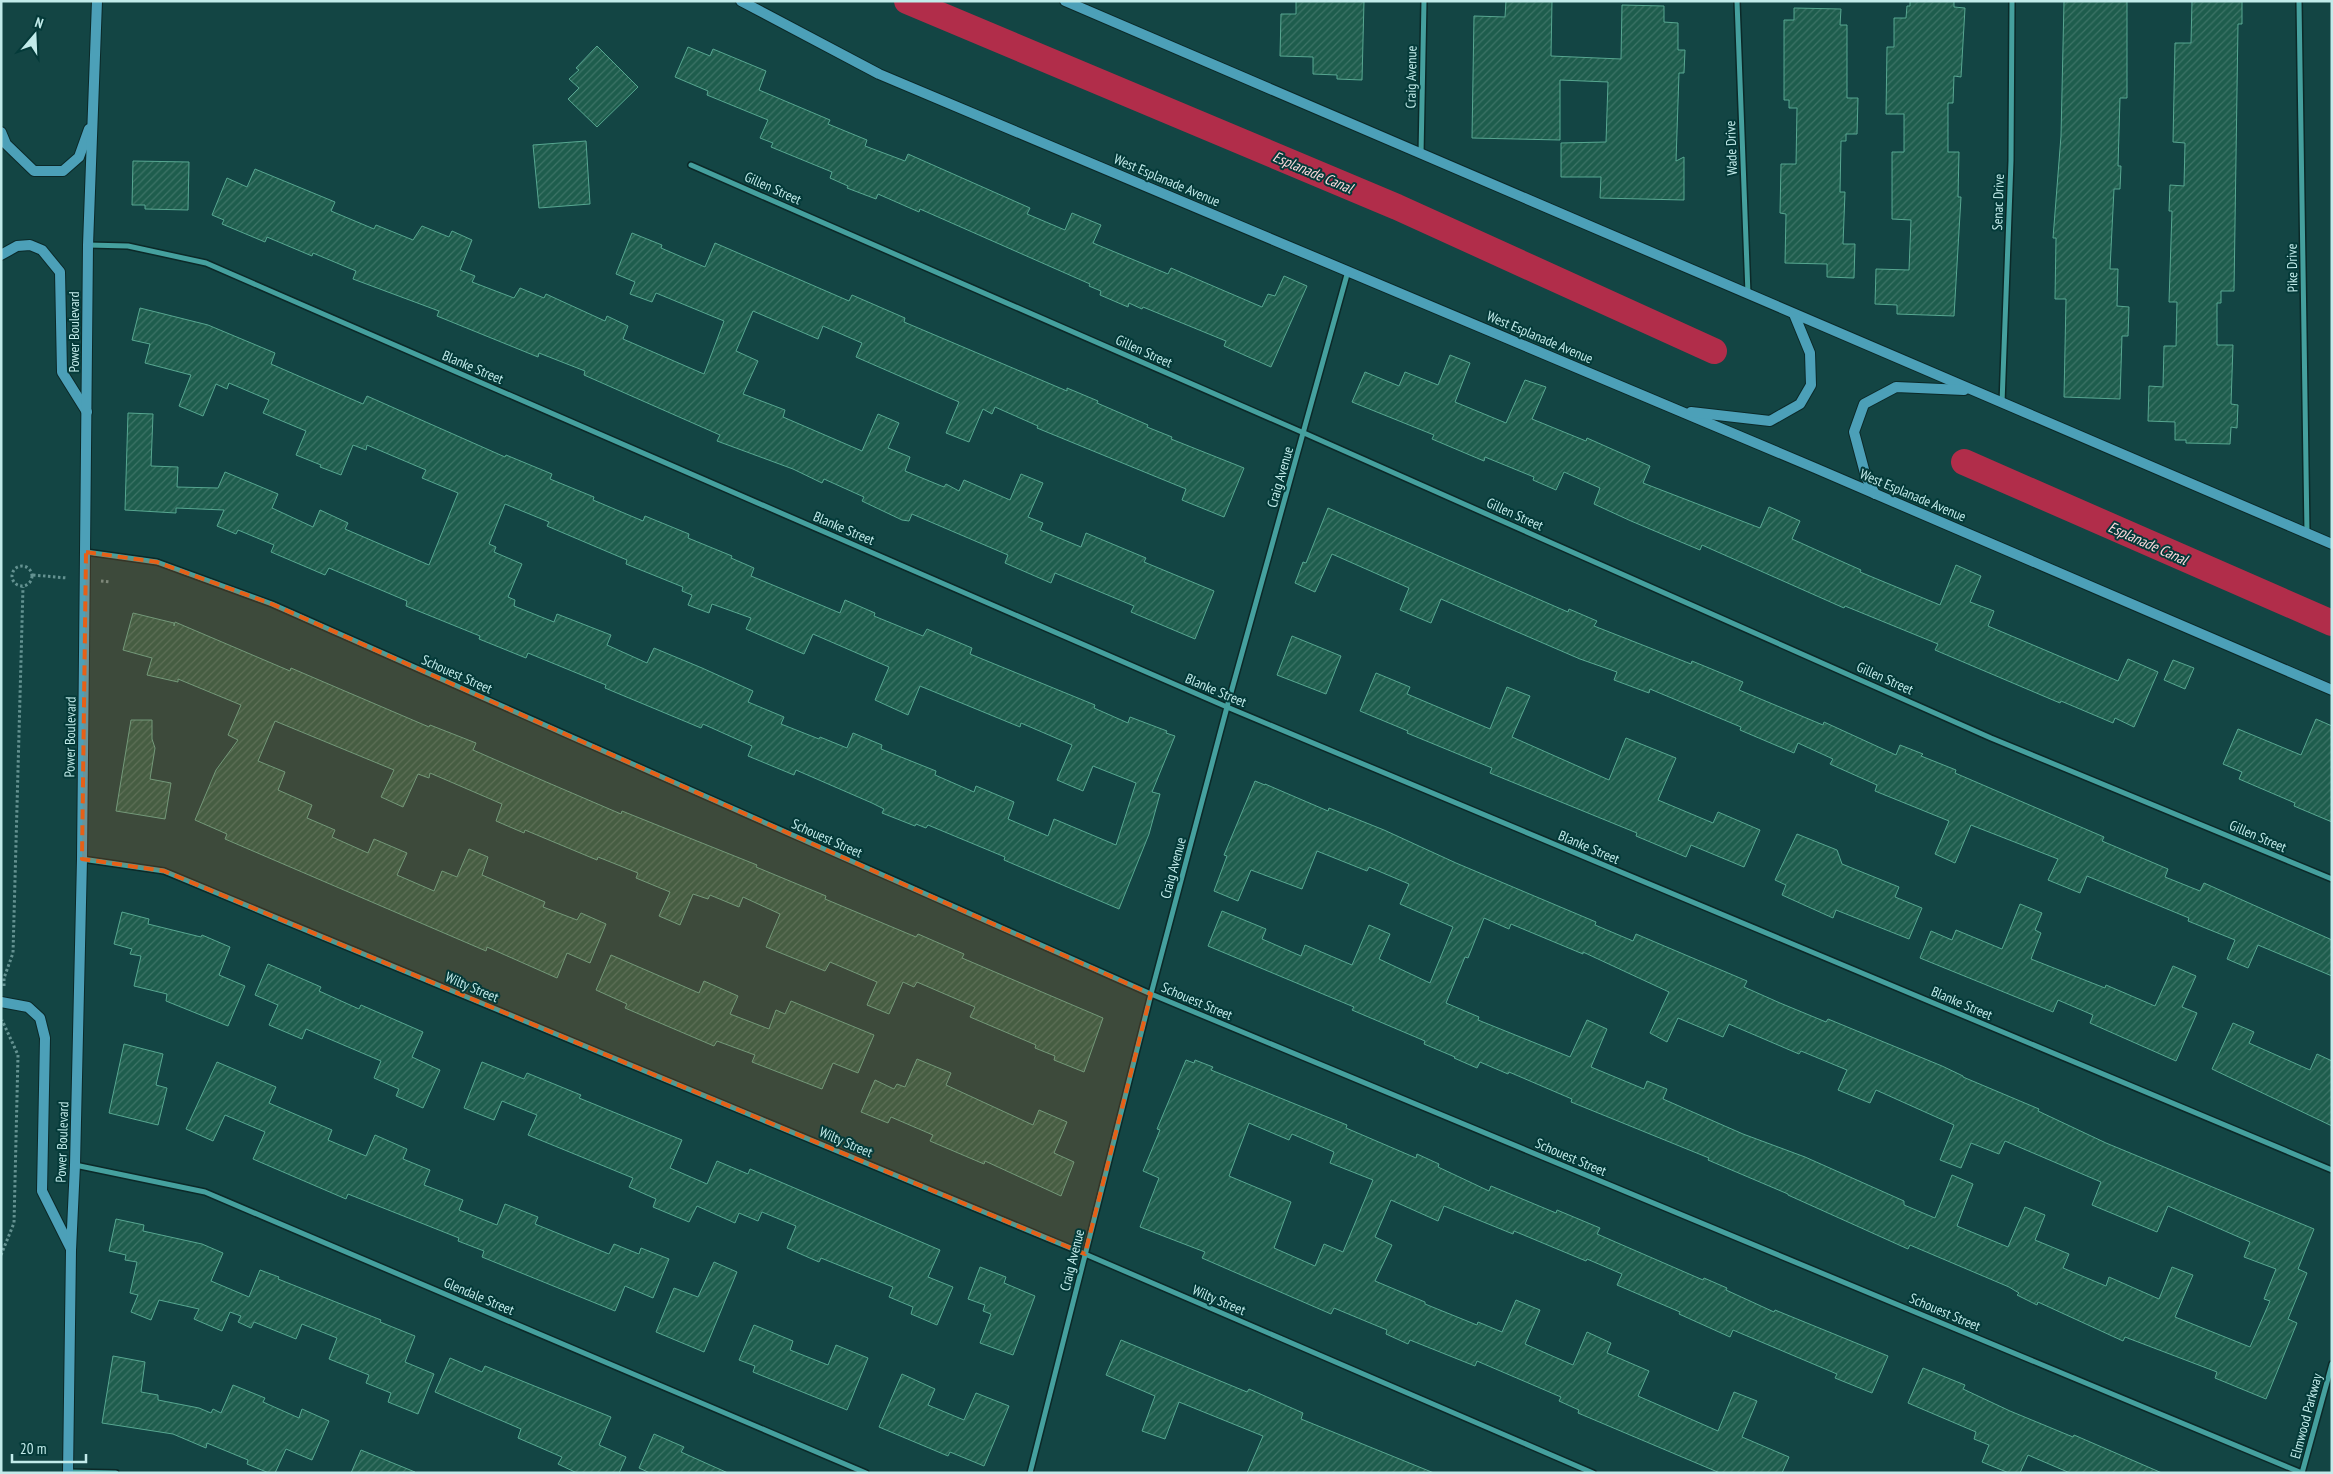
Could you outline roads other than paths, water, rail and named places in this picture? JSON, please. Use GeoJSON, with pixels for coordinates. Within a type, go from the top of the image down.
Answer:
{"type":"FeatureCollection","features":[{"type":"Feature","properties":{"kind":"main road","name":"Power Boulevard"},"geometry":{"type":"LineString","coordinates":[[68,1472],[71,1250],[75,1164],[82,859],[88,245],[97,1]]}},
{"type":"Feature","properties":{"kind":"main road","name":"West Esplanade Avenue"},"geometry":{"type":"LineString","coordinates":[[741,1],[879,74],[1678,410],[2332,690]]}},
{"type":"Feature","properties":{"kind":"main road"},"geometry":{"type":"LineString","coordinates":[[1065,1],[2332,544]]}},
{"type":"Feature","properties":{"kind":"main road"},"geometry":{"type":"LineString","coordinates":[[1,132],[6,144],[34,170],[63,171],[79,157],[93,118]]}},
{"type":"Feature","properties":{"kind":"main road"},"geometry":{"type":"LineString","coordinates":[[1,255],[17,246],[30,245],[42,250],[60,272],[62,372],[87,413]]}},
{"type":"Feature","properties":{"kind":"main road"},"geometry":{"type":"LineString","coordinates":[[1678,410],[1770,421],[1800,404],[1811,385],[1810,353],[1794,314]]}},
{"type":"Feature","properties":{"kind":"main road"},"geometry":{"type":"LineString","coordinates":[[1876,494],[1866,477],[1854,432],[1864,404],[1896,387],[1970,390]]}},
{"type":"Feature","properties":{"kind":"main road"},"geometry":{"type":"LineString","coordinates":[[2,1002],[28,1007],[40,1018],[45,1038],[42,1191],[71,1250]]}},
{"type":"Feature","properties":{"kind":"street","name":"Craig Avenue"},"geometry":{"type":"LineString","coordinates":[[1420,154],[1424,1]]}},
{"type":"Feature","properties":{"kind":"street","name":"Wade Drive"},"geometry":{"type":"LineString","coordinates":[[1737,1],[1748,294]]}},
{"type":"Feature","properties":{"kind":"street","name":"Senac Drive"},"geometry":{"type":"LineString","coordinates":[[2002,404],[2011,161],[2012,1]]}},
{"type":"Feature","properties":{"kind":"street","name":"Pike Drive"},"geometry":{"type":"LineString","coordinates":[[2299,1],[2307,534]]}},
{"type":"Feature","properties":{"kind":"street","name":"Gillen Street"},"geometry":{"type":"LineString","coordinates":[[691,165],[1304,433],[1992,738],[2332,879]]}},
{"type":"Feature","properties":{"kind":"street","name":"Blanke Street"},"geometry":{"type":"LineString","coordinates":[[88,245],[128,246],[206,263],[1227,707],[2332,1170]]}},
{"type":"Feature","properties":{"kind":"street","name":"Craig Avenue"},"geometry":{"type":"LineString","coordinates":[[1030,1473],[1151,994],[1227,707],[1348,271]]}},
{"type":"Feature","properties":{"kind":"street","name":"Schouest Street"},"geometry":{"type":"LineString","coordinates":[[86,552],[157,562],[272,604],[1151,994],[2302,1473]]}},
{"type":"Feature","properties":{"kind":"street","name":"Wilty Street"},"geometry":{"type":"LineString","coordinates":[[82,859],[164,871],[1085,1254],[1593,1473]]}},
{"type":"Feature","properties":{"kind":"street","name":"Glendale Street"},"geometry":{"type":"LineString","coordinates":[[75,1164],[205,1192],[866,1473]]}},
{"type":"Feature","properties":{"kind":"street","name":"Elmwood Parkway"},"geometry":{"type":"LineString","coordinates":[[2302,1473],[2332,1364]]}},
{"type":"Feature","properties":{"kind":"street"},"geometry":{"type":"LineString","coordinates":[[68,1472],[116,1473]]}},
{"type":"Feature","properties":{"kind":"waterway","name":"Esplanade Canal"},"geometry":{"type":"LineString","coordinates":[[907,1],[1397,207],[1714,351]]}},
{"type":"Feature","properties":{"kind":"waterway","name":"Esplanade Canal"},"geometry":{"type":"LineString","coordinates":[[1964,462],[2332,623]]}}]}
